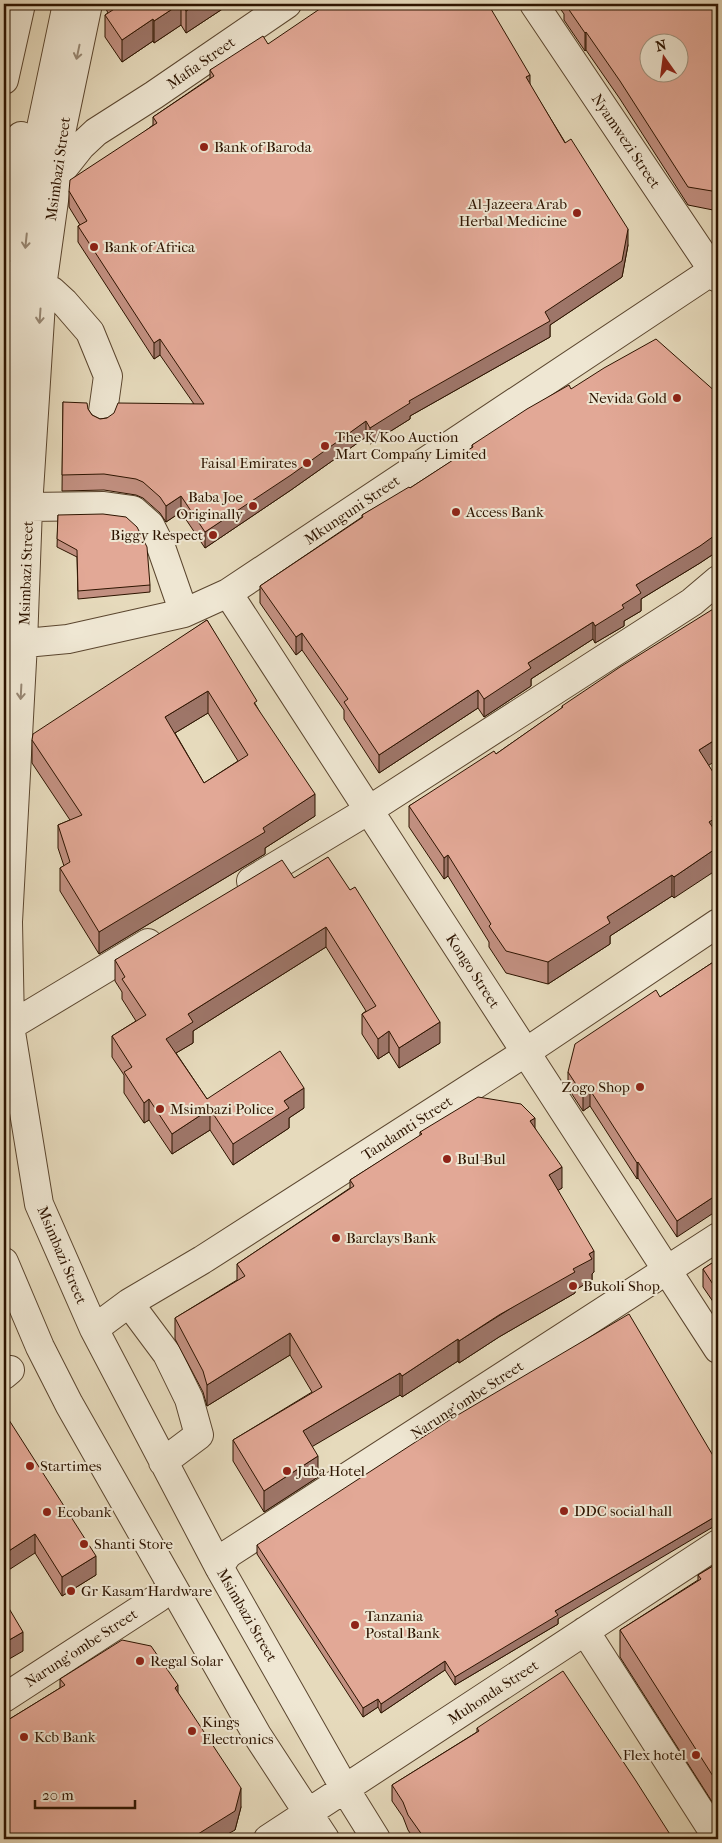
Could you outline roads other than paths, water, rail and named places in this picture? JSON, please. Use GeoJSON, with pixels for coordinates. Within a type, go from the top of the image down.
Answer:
{"type":"FeatureCollection","features":[{"type":"Feature","properties":{"kind":"street"},"geometry":{"type":"LineString","coordinates":[[4,80],[21,4]]}},
{"type":"Feature","properties":{"kind":"street"},"geometry":{"type":"LineString","coordinates":[[4,616],[6,518],[15,372],[14,208],[12,177],[50,4]]}},
{"type":"Feature","properties":{"kind":"street"},"geometry":{"type":"LineString","coordinates":[[4,248],[14,208],[37,143],[68,4]]}},
{"type":"Feature","properties":{"kind":"street","name":"Msimbazi Street"},"geometry":{"type":"LineString","coordinates":[[88,4],[61,133],[57,179],[42,287],[28,507],[14,644],[8,922],[10,1026],[39,1204],[94,1330],[340,1792],[376,1839]]}},
{"type":"Feature","properties":{"kind":"street","name":"Mafia Street"},"geometry":{"type":"LineString","coordinates":[[57,179],[81,146],[96,132],[154,95],[287,4]]}},
{"type":"Feature","properties":{"kind":"street","name":"Nyamwezi Street"},"geometry":{"type":"LineString","coordinates":[[534,4],[717,271]]}},
{"type":"Feature","properties":{"kind":"street"},"geometry":{"type":"LineString","coordinates":[[14,208],[57,179]]}},
{"type":"Feature","properties":{"kind":"street","name":"Mkunguni Street"},"geometry":{"type":"LineString","coordinates":[[14,644],[68,639],[184,613],[228,593],[717,271]]}},
{"type":"Feature","properties":{"kind":"street"},"geometry":{"type":"LineString","coordinates":[[42,287],[52,291],[64,302],[90,332],[108,376],[102,419]]}},
{"type":"Feature","properties":{"kind":"street"},"geometry":{"type":"LineString","coordinates":[[28,507],[103,497],[133,510],[150,525],[161,547],[184,613]]}},
{"type":"Feature","properties":{"kind":"street"},"geometry":{"type":"LineString","coordinates":[[234,891],[368,810],[692,602],[718,580]]}},
{"type":"Feature","properties":{"kind":"street","name":"Kongo Street"},"geometry":{"type":"LineString","coordinates":[[228,593],[718,1348]]}},
{"type":"Feature","properties":{"kind":"street","name":"Tandamti Street"},"geometry":{"type":"LineString","coordinates":[[94,1330],[129,1303],[202,1260],[526,1052],[718,923]]}},
{"type":"Feature","properties":{"kind":"street"},"geometry":{"type":"LineString","coordinates":[[10,1026],[167,932]]}},
{"type":"Feature","properties":{"kind":"street"},"geometry":{"type":"LineString","coordinates":[[4,1053],[21,1193],[75,1320],[95,1354],[171,1501],[340,1792],[360,1839]]}},
{"type":"Feature","properties":{"kind":"street","name":"Narung'ombe Street"},"geometry":{"type":"LineString","coordinates":[[219,1567],[228,1554],[718,1237]]}},
{"type":"Feature","properties":{"kind":"street"},"geometry":{"type":"LineString","coordinates":[[4,1262],[40,1347],[69,1404],[306,1824]]}},
{"type":"Feature","properties":{"kind":"street"},"geometry":{"type":"LineString","coordinates":[[4,1300],[44,1380],[306,1824],[325,1839]]}},
{"type":"Feature","properties":{"kind":"street"},"geometry":{"type":"LineString","coordinates":[[129,1303],[167,1354],[189,1399],[200,1435],[163,1462]]}},
{"type":"Feature","properties":{"kind":"street","name":"Muhonda Street"},"geometry":{"type":"LineString","coordinates":[[268,1839],[306,1824],[340,1792],[718,1544]]}},
{"type":"Feature","properties":{"kind":"street","name":"Narung'ombe Street"},"geometry":{"type":"LineString","coordinates":[[4,1698],[158,1598]]}},
{"type":"Feature","properties":{"kind":"street"},"geometry":{"type":"LineString","coordinates":[[585,1631],[718,1839]]}},
{"type":"Feature","properties":{"kind":"place","name":"Bank of Baroda"},"geometry":{"type":"Point","coordinates":[204,147]}},
{"type":"Feature","properties":{"kind":"place","name":"Al-Jazeera Arab Herbal Medicine"},"geometry":{"type":"Point","coordinates":[577,213]}},
{"type":"Feature","properties":{"kind":"place","name":"Bank of Africa"},"geometry":{"type":"Point","coordinates":[94,247]}},
{"type":"Feature","properties":{"kind":"place","name":"Nevida Gold"},"geometry":{"type":"Point","coordinates":[677,398]}},
{"type":"Feature","properties":{"kind":"place","name":"The K/Koo Auction Mart Company Limited"},"geometry":{"type":"Point","coordinates":[325,446]}},
{"type":"Feature","properties":{"kind":"place","name":"Faisal Emirates"},"geometry":{"type":"Point","coordinates":[307,463]}},
{"type":"Feature","properties":{"kind":"place","name":"Baba Joe Originally"},"geometry":{"type":"Point","coordinates":[253,506]}},
{"type":"Feature","properties":{"kind":"place","name":"Access Bank"},"geometry":{"type":"Point","coordinates":[456,512]}},
{"type":"Feature","properties":{"kind":"place","name":"Biggy Respect"},"geometry":{"type":"Point","coordinates":[213,535]}},
{"type":"Feature","properties":{"kind":"place","name":"Zogo Shop"},"geometry":{"type":"Point","coordinates":[640,1087]}},
{"type":"Feature","properties":{"kind":"place","name":"Msimbazi Police"},"geometry":{"type":"Point","coordinates":[160,1109]}},
{"type":"Feature","properties":{"kind":"place","name":"Bul-Bul"},"geometry":{"type":"Point","coordinates":[447,1159]}},
{"type":"Feature","properties":{"kind":"place","name":"Barclays Bank"},"geometry":{"type":"Point","coordinates":[336,1238]}},
{"type":"Feature","properties":{"kind":"place","name":"Bukoli Shop"},"geometry":{"type":"Point","coordinates":[573,1286]}},
{"type":"Feature","properties":{"kind":"place","name":"Startimes"},"geometry":{"type":"Point","coordinates":[30,1466]}},
{"type":"Feature","properties":{"kind":"place","name":"Juba Hotel"},"geometry":{"type":"Point","coordinates":[287,1471]}},
{"type":"Feature","properties":{"kind":"place","name":"DDC social hall"},"geometry":{"type":"Point","coordinates":[564,1511]}},
{"type":"Feature","properties":{"kind":"place","name":"Ecobank"},"geometry":{"type":"Point","coordinates":[47,1512]}},
{"type":"Feature","properties":{"kind":"place","name":"Shanti Store"},"geometry":{"type":"Point","coordinates":[84,1544]}},
{"type":"Feature","properties":{"kind":"place","name":"Gr Kasam Hardware"},"geometry":{"type":"Point","coordinates":[71,1591]}},
{"type":"Feature","properties":{"kind":"place","name":"Tanzania Postal Bank"},"geometry":{"type":"Point","coordinates":[355,1625]}},
{"type":"Feature","properties":{"kind":"place","name":"Regal Solar"},"geometry":{"type":"Point","coordinates":[140,1661]}},
{"type":"Feature","properties":{"kind":"place","name":"Kings Electronics"},"geometry":{"type":"Point","coordinates":[192,1731]}},
{"type":"Feature","properties":{"kind":"place","name":"Kcb Bank"},"geometry":{"type":"Point","coordinates":[24,1737]}},
{"type":"Feature","properties":{"kind":"place","name":"Flex hotel"},"geometry":{"type":"Point","coordinates":[696,1755]}}]}
